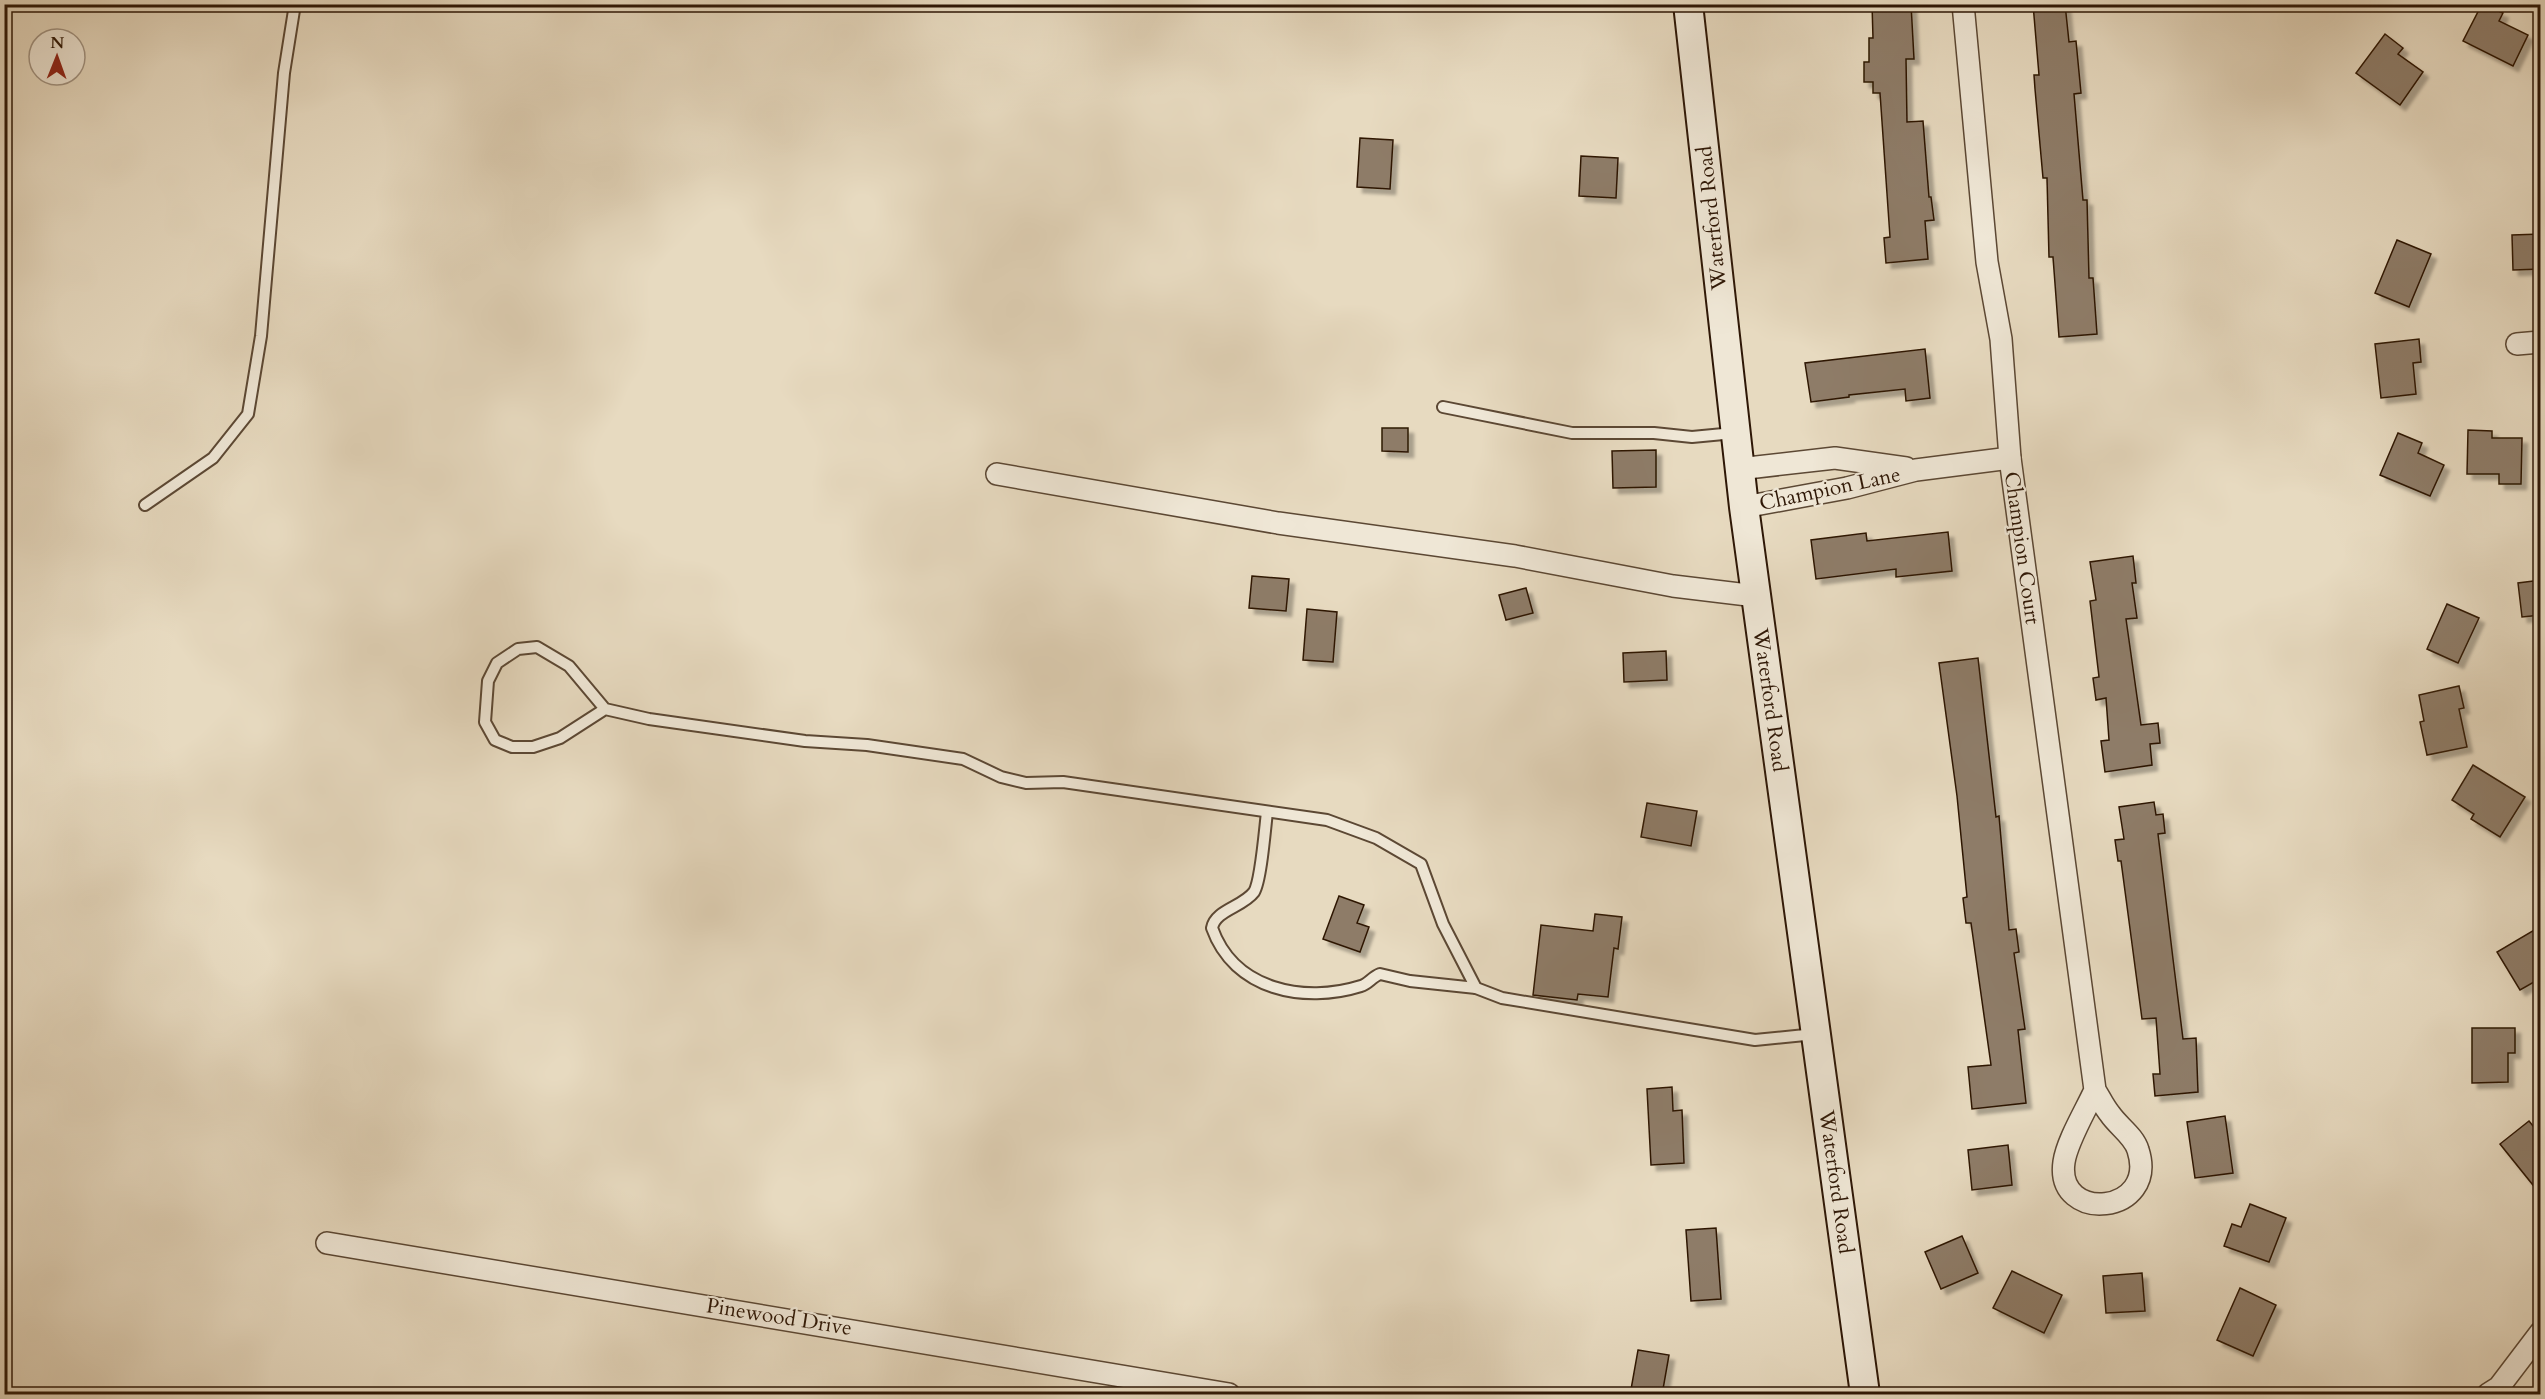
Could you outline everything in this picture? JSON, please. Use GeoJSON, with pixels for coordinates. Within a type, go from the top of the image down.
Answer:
{"type":"FeatureCollection","features":[{"type":"Feature","properties":{"kind":"main road","name":"Waterford Road"},"geometry":{"type":"LineString","coordinates":[[1688,4],[1739,469],[1865,1395]]}},
{"type":"Feature","properties":{"kind":"street","name":"Champion Court"},"geometry":{"type":"LineString","coordinates":[[1963,4],[1987,262],[2001,339],[2010,458],[2095,1090],[2110,1114],[2138,1148],[2141,1163],[2139,1177],[2134,1188],[2123,1199],[2111,1204],[2095,1205],[2079,1199],[2064,1178],[2064,1161],[2095,1090]]}},
{"type":"Feature","properties":{"kind":"street"},"geometry":{"type":"LineString","coordinates":[[2517,344],[2541,342]]}},
{"type":"Feature","properties":{"kind":"street","name":"Champion Lane"},"geometry":{"type":"LineString","coordinates":[[1739,469],[1835,458],[1916,470]]}},
{"type":"Feature","properties":{"kind":"street","name":"Champion Lane"},"geometry":{"type":"LineString","coordinates":[[1744,507],[1847,488],[1916,470],[2010,458]]}},
{"type":"Feature","properties":{"kind":"street"},"geometry":{"type":"LineString","coordinates":[[997,474],[1278,523],[1515,556],[1673,586],[1756,596]]}},
{"type":"Feature","properties":{"kind":"street","name":"Pinewood Drive"},"geometry":{"type":"LineString","coordinates":[[327,1243],[1229,1395]]}},
{"type":"Feature","properties":{"kind":"street"},"geometry":{"type":"LineString","coordinates":[[2488,1395],[2499,1387],[2541,1333]]}},
{"type":"Feature","properties":{"kind":"lane"},"geometry":{"type":"LineString","coordinates":[[145,505],[213,458],[248,414],[261,336],[284,73],[295,4]]}},
{"type":"Feature","properties":{"kind":"lane"},"geometry":{"type":"LineString","coordinates":[[1443,407],[1572,433],[1654,433],[1692,437],[1735,433]]}},
{"type":"Feature","properties":{"kind":"lane"},"geometry":{"type":"LineString","coordinates":[[605,709],[560,738],[533,747],[512,747],[495,740],[485,722],[488,681],[497,663],[518,649],[537,647],[569,666],[605,709],[649,719],[805,741],[867,745],[963,759],[1001,777],[1026,783],[1074,784],[1327,820],[1376,838],[1421,864],[1443,924],[1476,988]]}},
{"type":"Feature","properties":{"kind":"lane"},"geometry":{"type":"LineString","coordinates":[[1268,812],[1255,890],[1243,904],[1219,916],[1212,928],[1228,957],[1246,975],[1277,989],[1304,995],[1325,995],[1365,985],[1380,974],[1410,981],[1476,988],[1502,998],[1755,1040],[1815,1034]]}},
{"type":"Feature","properties":{"kind":"building"},"geometry":{"type":"Polygon","coordinates":[[[1872,4],[1911,4],[1914,59],[1906,59],[1907,122],[1923,121],[1929,197],[1931,197],[1934,220],[1925,221],[1928,259],[1886,263],[1884,238],[1890,237],[1880,93],[1873,93],[1873,82],[1864,82],[1864,62],[1869,62],[1869,38],[1873,38],[1872,4]]]}},
{"type":"Feature","properties":{"kind":"building"},"geometry":{"type":"Polygon","coordinates":[[[2033,4],[2065,4],[2069,42],[2076,41],[2081,93],[2074,94],[2083,200],[2087,200],[2089,278],[2093,278],[2097,334],[2059,337],[2053,257],[2049,257],[2047,178],[2043,178],[2035,89],[2034,75],[2039,75],[2033,4]]]}},
{"type":"Feature","properties":{"kind":"building"},"geometry":{"type":"Polygon","coordinates":[[[2482,4],[2503,13],[2499,21],[2528,35],[2513,66],[2463,41],[2482,4]]]}},
{"type":"Feature","properties":{"kind":"building"},"geometry":{"type":"Polygon","coordinates":[[[2385,34],[2403,48],[2398,54],[2423,72],[2400,105],[2356,73],[2385,34]]]}},
{"type":"Feature","properties":{"kind":"building"},"geometry":{"type":"Polygon","coordinates":[[[1360,138],[1393,140],[1390,189],[1357,187],[1360,138]]]}},
{"type":"Feature","properties":{"kind":"building"},"geometry":{"type":"Polygon","coordinates":[[[1581,156],[1618,158],[1616,198],[1579,196],[1581,156]]]}},
{"type":"Feature","properties":{"kind":"building"},"geometry":{"type":"Polygon","coordinates":[[[2541,234],[2541,269],[2513,270],[2512,235],[2541,234]]]}},
{"type":"Feature","properties":{"kind":"building"},"geometry":{"type":"Polygon","coordinates":[[[2397,240],[2431,254],[2409,307],[2375,293],[2397,240]]]}},
{"type":"Feature","properties":{"kind":"building"},"geometry":{"type":"Polygon","coordinates":[[[2419,339],[2421,362],[2413,363],[2416,394],[2381,398],[2375,344],[2419,339]]]}},
{"type":"Feature","properties":{"kind":"building"},"geometry":{"type":"Polygon","coordinates":[[[1925,349],[1930,398],[1906,401],[1905,389],[1811,402],[1805,363],[1925,349]]]}},
{"type":"Feature","properties":{"kind":"building"},"geometry":{"type":"Polygon","coordinates":[[[1382,428],[1408,428],[1408,452],[1382,451],[1382,428]]]}},
{"type":"Feature","properties":{"kind":"building"},"geometry":{"type":"Polygon","coordinates":[[[2468,430],[2492,431],[2492,438],[2522,438],[2521,484],[2499,484],[2499,474],[2467,474],[2468,430]]]}},
{"type":"Feature","properties":{"kind":"building"},"geometry":{"type":"Polygon","coordinates":[[[2398,433],[2422,443],[2418,453],[2444,465],[2430,496],[2380,475],[2398,433]]]}},
{"type":"Feature","properties":{"kind":"building"},"geometry":{"type":"Polygon","coordinates":[[[1656,450],[1656,487],[1613,488],[1612,451],[1656,450]]]}},
{"type":"Feature","properties":{"kind":"building"},"geometry":{"type":"Polygon","coordinates":[[[1948,532],[1952,571],[1896,577],[1896,569],[1816,579],[1811,540],[1866,533],[1867,541],[1948,532]]]}},
{"type":"Feature","properties":{"kind":"building"},"geometry":{"type":"Polygon","coordinates":[[[2133,556],[2136,583],[2132,583],[2137,618],[2126,619],[2141,725],[2158,723],[2160,743],[2150,744],[2152,765],[2105,772],[2101,741],[2109,740],[2106,698],[2096,700],[2093,678],[2099,677],[2090,601],[2096,600],[2090,562],[2133,556]]]}},
{"type":"Feature","properties":{"kind":"building"},"geometry":{"type":"Polygon","coordinates":[[[1252,576],[1289,579],[1286,611],[1249,608],[1252,576]]]}},
{"type":"Feature","properties":{"kind":"building"},"geometry":{"type":"Polygon","coordinates":[[[2541,580],[2541,615],[2522,617],[2518,583],[2541,580]]]}},
{"type":"Feature","properties":{"kind":"building"},"geometry":{"type":"Polygon","coordinates":[[[1526,588],[1533,613],[1506,620],[1499,595],[1526,588]]]}},
{"type":"Feature","properties":{"kind":"building"},"geometry":{"type":"Polygon","coordinates":[[[2447,604],[2479,618],[2458,663],[2427,649],[2447,604]]]}},
{"type":"Feature","properties":{"kind":"building"},"geometry":{"type":"Polygon","coordinates":[[[1307,609],[1337,612],[1333,662],[1303,660],[1307,609]]]}},
{"type":"Feature","properties":{"kind":"building"},"geometry":{"type":"Polygon","coordinates":[[[1666,651],[1667,680],[1624,682],[1623,653],[1666,651]]]}},
{"type":"Feature","properties":{"kind":"building"},"geometry":{"type":"Polygon","coordinates":[[[1978,658],[1996,817],[1999,816],[2009,930],[2016,929],[2019,952],[2014,953],[2025,1029],[2018,1030],[2026,1103],[1972,1109],[1968,1067],[1991,1065],[1971,923],[1966,923],[1963,898],[1967,897],[1957,796],[1939,663],[1978,658]]]}},
{"type":"Feature","properties":{"kind":"building"},"geometry":{"type":"Polygon","coordinates":[[[2459,686],[2464,708],[2459,709],[2467,747],[2427,755],[2420,722],[2424,721],[2419,695],[2459,686]]]}},
{"type":"Feature","properties":{"kind":"building"},"geometry":{"type":"Polygon","coordinates":[[[2473,765],[2525,797],[2500,837],[2471,819],[2474,814],[2452,800],[2473,765]]]}},
{"type":"Feature","properties":{"kind":"building"},"geometry":{"type":"Polygon","coordinates":[[[2154,802],[2156,815],[2163,814],[2165,833],[2158,834],[2183,1039],[2196,1038],[2198,1092],[2155,1096],[2153,1074],[2160,1074],[2156,1018],[2142,1019],[2121,861],[2118,861],[2115,840],[2124,839],[2119,807],[2154,802]]]}},
{"type":"Feature","properties":{"kind":"building"},"geometry":{"type":"Polygon","coordinates":[[[1647,803],[1697,811],[1691,846],[1641,837],[1647,803]]]}},
{"type":"Feature","properties":{"kind":"building"},"geometry":{"type":"Polygon","coordinates":[[[1339,896],[1364,905],[1357,923],[1369,927],[1360,952],[1323,939],[1339,896]]]}},
{"type":"Feature","properties":{"kind":"building"},"geometry":{"type":"Polygon","coordinates":[[[1595,914],[1622,917],[1618,949],[1614,948],[1608,997],[1578,994],[1577,1000],[1533,995],[1541,925],[1593,931],[1595,914]]]}},
{"type":"Feature","properties":{"kind":"building"},"geometry":{"type":"Polygon","coordinates":[[[2541,926],[2541,978],[2520,990],[2497,952],[2541,926]]]}},
{"type":"Feature","properties":{"kind":"building"},"geometry":{"type":"Polygon","coordinates":[[[2472,1028],[2515,1028],[2515,1053],[2508,1053],[2508,1082],[2472,1083],[2472,1028]]]}},
{"type":"Feature","properties":{"kind":"building"},"geometry":{"type":"Polygon","coordinates":[[[1672,1087],[1673,1111],[1682,1110],[1684,1163],[1651,1165],[1647,1089],[1672,1087]]]}},
{"type":"Feature","properties":{"kind":"building"},"geometry":{"type":"Polygon","coordinates":[[[2225,1116],[2233,1173],[2195,1178],[2187,1122],[2225,1116]]]}},
{"type":"Feature","properties":{"kind":"building"},"geometry":{"type":"Polygon","coordinates":[[[2529,1121],[2541,1136],[2541,1195],[2500,1144],[2529,1121]]]}},
{"type":"Feature","properties":{"kind":"building"},"geometry":{"type":"Polygon","coordinates":[[[2008,1145],[2012,1185],[1972,1190],[1968,1150],[2008,1145]]]}},
{"type":"Feature","properties":{"kind":"building"},"geometry":{"type":"Polygon","coordinates":[[[2250,1204],[2286,1218],[2269,1262],[2224,1246],[2232,1224],[2241,1227],[2250,1204]]]}},
{"type":"Feature","properties":{"kind":"building"},"geometry":{"type":"Polygon","coordinates":[[[1716,1228],[1721,1299],[1691,1301],[1686,1230],[1716,1228]]]}},
{"type":"Feature","properties":{"kind":"building"},"geometry":{"type":"Polygon","coordinates":[[[1962,1236],[1978,1273],[1941,1289],[1925,1252],[1962,1236]]]}},
{"type":"Feature","properties":{"kind":"building"},"geometry":{"type":"Polygon","coordinates":[[[2012,1271],[2062,1295],[2044,1333],[1993,1308],[2012,1271]]]}},
{"type":"Feature","properties":{"kind":"building"},"geometry":{"type":"Polygon","coordinates":[[[2142,1273],[2145,1311],[2106,1313],[2103,1276],[2142,1273]]]}},
{"type":"Feature","properties":{"kind":"building"},"geometry":{"type":"Polygon","coordinates":[[[2240,1288],[2276,1305],[2253,1356],[2217,1340],[2240,1288]]]}},
{"type":"Feature","properties":{"kind":"building"},"geometry":{"type":"Polygon","coordinates":[[[1638,1350],[1669,1355],[1662,1395],[1630,1395],[1638,1350]]]}}]}
